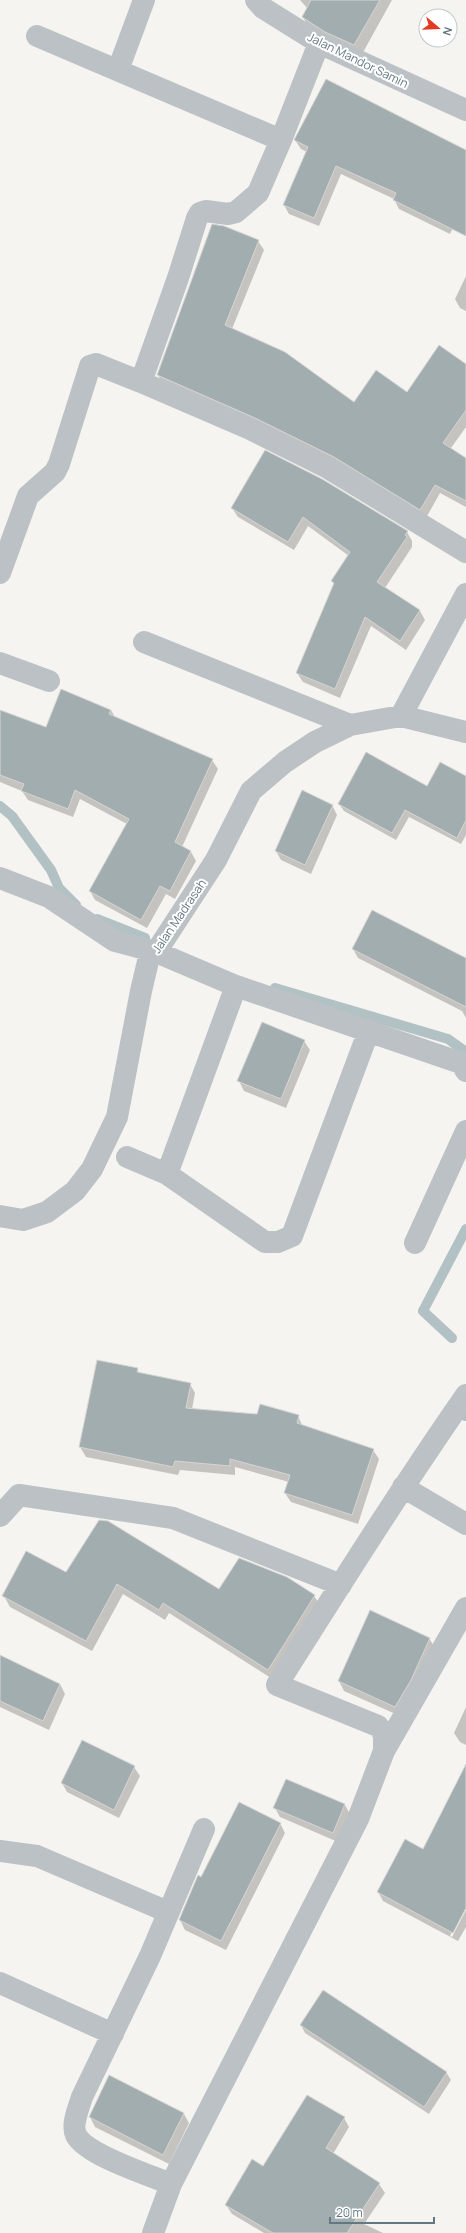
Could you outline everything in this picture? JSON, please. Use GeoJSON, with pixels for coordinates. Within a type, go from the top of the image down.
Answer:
{"type":"FeatureCollection","features":[{"type":"Feature","properties":{"kind":"street"},"geometry":{"type":"LineString","coordinates":[[118,70],[144,0]]}},
{"type":"Feature","properties":{"kind":"street","name":"Jalan Mandor Samin"},"geometry":{"type":"LineString","coordinates":[[256,0],[263,8],[318,43],[466,110]]}},
{"type":"Feature","properties":{"kind":"street"},"geometry":{"type":"LineString","coordinates":[[37,36],[281,140]]}},
{"type":"Feature","properties":{"kind":"street"},"geometry":{"type":"LineString","coordinates":[[141,382],[178,278],[197,218],[200,213],[206,211],[228,214],[236,212],[258,193],[281,140],[318,43]]}},
{"type":"Feature","properties":{"kind":"street"},"geometry":{"type":"LineString","coordinates":[[0,573],[28,496],[54,472],[59,464],[90,366],[96,364],[250,429],[328,468],[466,552]]}},
{"type":"Feature","properties":{"kind":"street"},"geometry":{"type":"LineString","coordinates":[[401,716],[466,594]]}},
{"type":"Feature","properties":{"kind":"street"},"geometry":{"type":"LineString","coordinates":[[144,642],[350,725]]}},
{"type":"Feature","properties":{"kind":"street"},"geometry":{"type":"LineString","coordinates":[[0,663],[49,681]]}},
{"type":"Feature","properties":{"kind":"street","name":"Jalan Madrasah"},"geometry":{"type":"LineString","coordinates":[[0,1216],[23,1220],[47,1212],[75,1191],[92,1168],[117,1117],[141,991],[150,957],[156,952],[216,860],[250,791],[285,762],[315,742],[350,725],[401,716],[466,732]]}},
{"type":"Feature","properties":{"kind":"street"},"geometry":{"type":"LineString","coordinates":[[0,878],[49,896],[115,941],[156,952],[236,986],[369,1030],[461,1063],[466,1071]]}},
{"type":"Feature","properties":{"kind":"street"},"geometry":{"type":"LineString","coordinates":[[167,1174],[236,986]]}},
{"type":"Feature","properties":{"kind":"street"},"geometry":{"type":"LineString","coordinates":[[127,1157],[167,1174],[266,1242],[278,1242],[292,1236],[369,1030]]}},
{"type":"Feature","properties":{"kind":"street"},"geometry":{"type":"LineString","coordinates":[[415,1243],[466,1131]]}},
{"type":"Feature","properties":{"kind":"street"},"geometry":{"type":"LineString","coordinates":[[384,1751],[384,1734],[378,1726],[277,1685],[403,1487],[466,1395]]}},
{"type":"Feature","properties":{"kind":"street"},"geometry":{"type":"LineString","coordinates":[[403,1487],[466,1524]]}},
{"type":"Feature","properties":{"kind":"street"},"geometry":{"type":"LineString","coordinates":[[0,1516],[19,1495],[173,1518],[341,1585]]}},
{"type":"Feature","properties":{"kind":"street"},"geometry":{"type":"LineString","coordinates":[[159,2231],[171,2184],[358,1819],[384,1751],[466,1608]]}},
{"type":"Feature","properties":{"kind":"street"},"geometry":{"type":"LineString","coordinates":[[171,2184],[102,2156],[85,2146],[75,2134],[75,2119],[82,2097],[113,2034],[204,1829]]}},
{"type":"Feature","properties":{"kind":"street"},"geometry":{"type":"LineString","coordinates":[[0,1852],[37,1856],[168,1912]]}},
{"type":"Feature","properties":{"kind":"street"},"geometry":{"type":"LineString","coordinates":[[0,1983],[113,2034]]}},
{"type":"Feature","properties":{"kind":"building"},"geometry":{"type":"Polygon","coordinates":[[[311,0],[380,0],[354,45],[325,32],[302,17],[311,0]]]}},
{"type":"Feature","properties":{"kind":"building"},"geometry":{"type":"Polygon","coordinates":[[[326,79],[466,150],[466,236],[393,200],[396,193],[336,166],[314,218],[283,205],[308,147],[294,140],[326,79]]]}},
{"type":"Feature","properties":{"kind":"building"},"geometry":{"type":"Polygon","coordinates":[[[212,224],[224,226],[259,240],[225,325],[285,352],[354,402],[376,370],[407,392],[439,345],[466,364],[466,410],[443,443],[466,458],[466,501],[435,485],[420,510],[334,457],[255,418],[157,375],[212,224]]]}},
{"type":"Feature","properties":{"kind":"building"},"geometry":{"type":"Polygon","coordinates":[[[265,450],[322,479],[408,531],[405,535],[407,537],[377,582],[420,610],[400,641],[365,617],[335,689],[296,673],[334,583],[331,581],[350,552],[303,517],[288,542],[231,508],[265,450]]]}},
{"type":"Feature","properties":{"kind":"building"},"geometry":{"type":"Polygon","coordinates":[[[61,689],[111,710],[109,714],[213,759],[175,842],[191,851],[170,891],[160,886],[141,920],[89,891],[129,819],[75,790],[68,809],[21,791],[24,784],[0,775],[0,710],[46,727],[61,689]]]}},
{"type":"Feature","properties":{"kind":"building"},"geometry":{"type":"Polygon","coordinates":[[[366,752],[427,786],[440,762],[466,776],[466,820],[457,838],[405,810],[392,833],[338,804],[366,752]]]}},
{"type":"Feature","properties":{"kind":"building"},"geometry":{"type":"Polygon","coordinates":[[[302,790],[333,805],[305,865],[275,851],[302,790]]]}},
{"type":"Feature","properties":{"kind":"building"},"geometry":{"type":"Polygon","coordinates":[[[372,910],[466,958],[466,1007],[352,949],[372,910]]]}},
{"type":"Feature","properties":{"kind":"building"},"geometry":{"type":"Polygon","coordinates":[[[262,1022],[305,1040],[281,1099],[237,1081],[262,1022]]]}},
{"type":"Feature","properties":{"kind":"building"},"geometry":{"type":"Polygon","coordinates":[[[97,1360],[138,1368],[137,1372],[191,1383],[186,1408],[257,1414],[260,1404],[299,1415],[297,1423],[374,1449],[352,1515],[284,1493],[290,1475],[230,1459],[230,1466],[175,1461],[173,1467],[79,1447],[97,1360]]]}},
{"type":"Feature","properties":{"kind":"building"},"geometry":{"type":"Polygon","coordinates":[[[99,1520],[108,1521],[219,1589],[239,1558],[287,1577],[315,1595],[268,1670],[163,1603],[159,1610],[117,1584],[86,1641],[2,1596],[26,1551],[66,1572],[99,1520]]]}},
{"type":"Feature","properties":{"kind":"building"},"geometry":{"type":"Polygon","coordinates":[[[370,1610],[430,1638],[411,1680],[395,1707],[338,1681],[370,1610]]]}},
{"type":"Feature","properties":{"kind":"building"},"geometry":{"type":"Polygon","coordinates":[[[0,1655],[60,1684],[43,1721],[0,1701],[0,1655]]]}},
{"type":"Feature","properties":{"kind":"building"},"geometry":{"type":"Polygon","coordinates":[[[82,1740],[135,1766],[114,1810],[61,1783],[82,1740]]]}},
{"type":"Feature","properties":{"kind":"building"},"geometry":{"type":"Polygon","coordinates":[[[466,1764],[466,1908],[453,1933],[377,1892],[405,1839],[423,1849],[466,1764]]]}},
{"type":"Feature","properties":{"kind":"building"},"geometry":{"type":"Polygon","coordinates":[[[286,1779],[345,1804],[333,1833],[273,1808],[286,1779]]]}},
{"type":"Feature","properties":{"kind":"building"},"geometry":{"type":"Polygon","coordinates":[[[239,1802],[281,1823],[221,1941],[179,1920],[198,1875],[201,1877],[239,1802]]]}},
{"type":"Feature","properties":{"kind":"building"},"geometry":{"type":"Polygon","coordinates":[[[323,1990],[447,2072],[424,2107],[300,2025],[323,1990]]]}},
{"type":"Feature","properties":{"kind":"building"},"geometry":{"type":"Polygon","coordinates":[[[109,2075],[184,2113],[163,2155],[89,2117],[109,2075]]]}},
{"type":"Feature","properties":{"kind":"building"},"geometry":{"type":"Polygon","coordinates":[[[307,2095],[345,2117],[326,2148],[380,2183],[347,2233],[273,2233],[225,2205],[252,2159],[263,2166],[307,2095]]]}},
{"type":"Feature","properties":{"kind":"waterway"},"geometry":{"type":"LineString","coordinates":[[0,806],[12,816],[51,870],[59,888],[76,905]]}},
{"type":"Feature","properties":{"kind":"waterway"},"geometry":{"type":"LineString","coordinates":[[97,919],[145,938]]}},
{"type":"Feature","properties":{"kind":"waterway"},"geometry":{"type":"LineString","coordinates":[[275,988],[448,1039],[466,1052]]}},
{"type":"Feature","properties":{"kind":"waterway"},"geometry":{"type":"LineString","coordinates":[[452,1338],[423,1311],[466,1229]]}}]}
